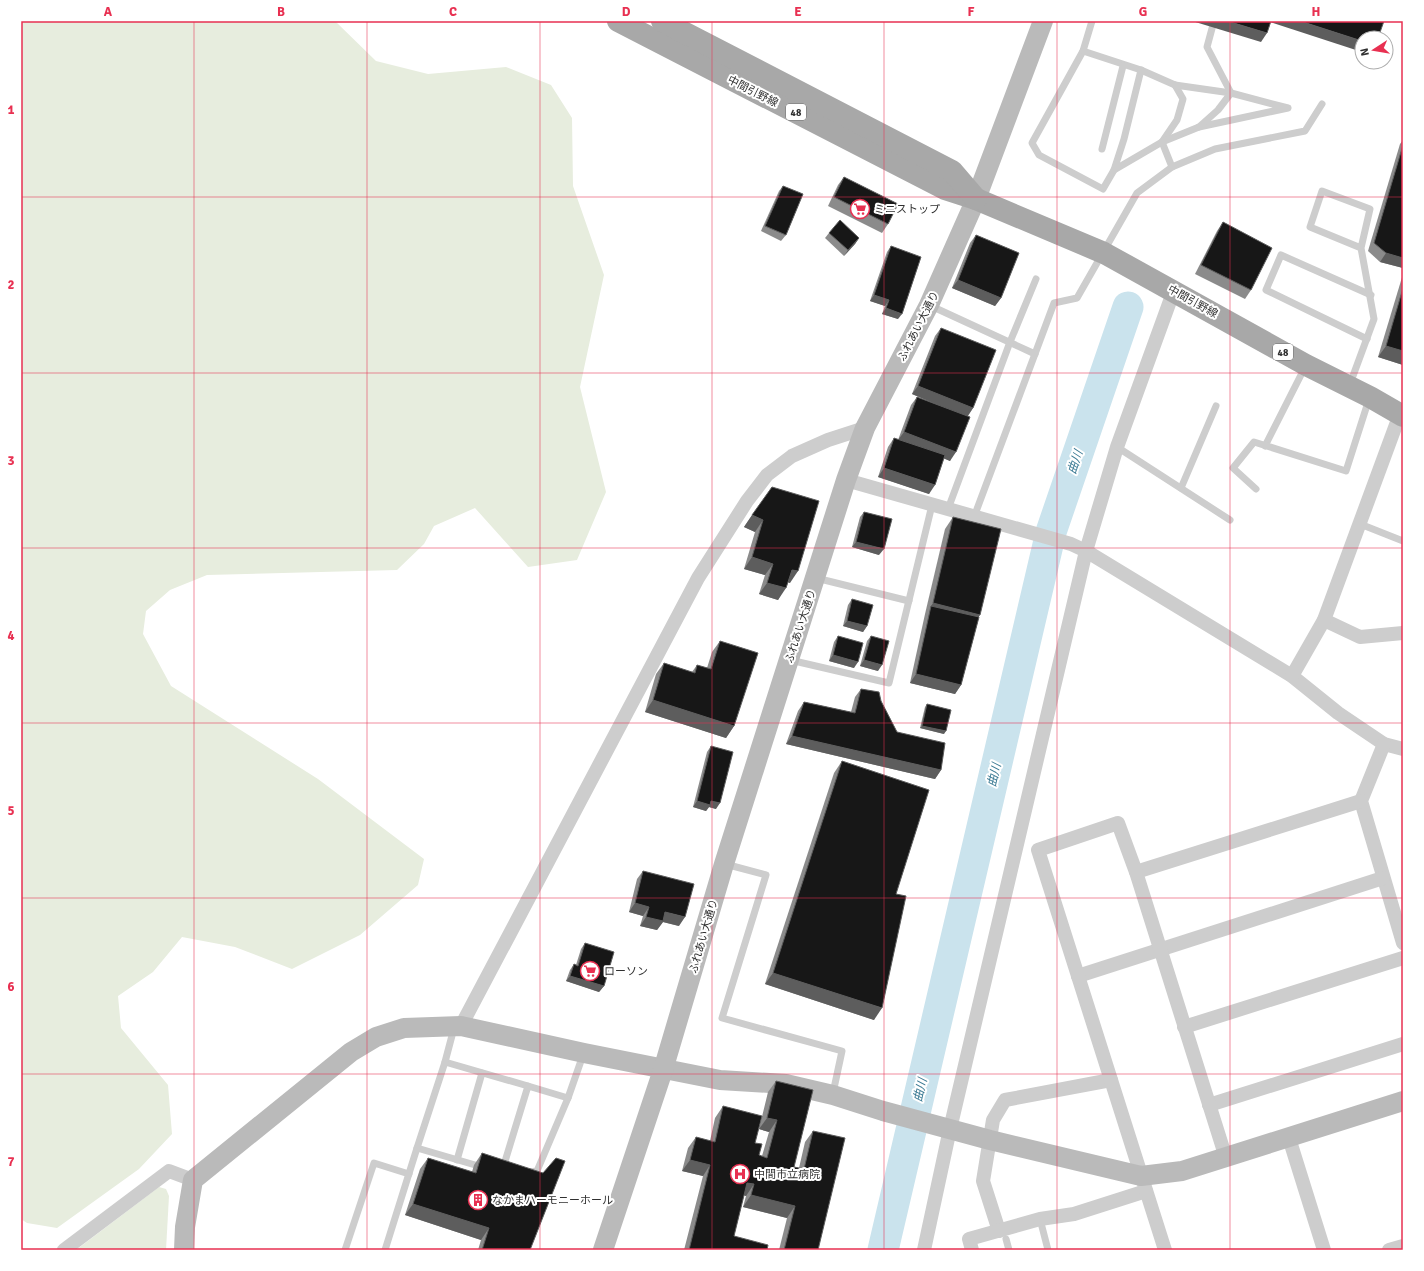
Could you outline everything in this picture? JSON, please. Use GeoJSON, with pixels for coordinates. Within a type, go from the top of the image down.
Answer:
{"type":"FeatureCollection","features":[{"type":"Feature","properties":{"kind":"main road","name":"中間引野線"},"geometry":{"type":"LineString","coordinates":[[618,21],[946,189],[976,199],[1112,258],[1169,288],[1306,365],[1370,396],[1401,415]]}},
{"type":"Feature","properties":{"kind":"main road","name":"中間引野線"},"geometry":{"type":"LineString","coordinates":[[662,21],[952,171],[976,199]]}},
{"type":"Feature","properties":{"kind":"street","name":"ふれあい大通り"},"geometry":{"type":"LineString","coordinates":[[603,1250],[663,1070],[724,864],[846,480],[865,428],[929,305],[976,199],[1043,21]]}},
{"type":"Feature","properties":{"kind":"street"},"geometry":{"type":"LineString","coordinates":[[924,1250],[943,1127],[1086,551],[1117,447],[1169,288]]}},
{"type":"Feature","properties":{"kind":"street"},"geometry":{"type":"LineString","coordinates":[[1292,676],[1324,620],[1401,415]]}},
{"type":"Feature","properties":{"kind":"street"},"geometry":{"type":"LineString","coordinates":[[458,1026],[698,578],[747,500],[767,475],[792,456],[828,440],[865,428]]}},
{"type":"Feature","properties":{"kind":"street"},"geometry":{"type":"LineString","coordinates":[[846,480],[1071,544],[1086,551],[1292,676],[1338,713],[1384,744],[1403,749]]}},
{"type":"Feature","properties":{"kind":"street"},"geometry":{"type":"LineString","coordinates":[[1324,620],[1360,637],[1403,633]]}},
{"type":"Feature","properties":{"kind":"street"},"geometry":{"type":"LineString","coordinates":[[1384,744],[1361,801],[1403,943]]}},
{"type":"Feature","properties":{"kind":"street"},"geometry":{"type":"LineString","coordinates":[[1136,872],[1361,801]]}},
{"type":"Feature","properties":{"kind":"street"},"geometry":{"type":"LineString","coordinates":[[1165,1250],[1038,850],[1118,823],[1136,872],[1226,1158]]}},
{"type":"Feature","properties":{"kind":"street"},"geometry":{"type":"LineString","coordinates":[[1078,976],[1383,878]]}},
{"type":"Feature","properties":{"kind":"street"},"geometry":{"type":"LineString","coordinates":[[1184,1027],[1403,958]]}},
{"type":"Feature","properties":{"kind":"street"},"geometry":{"type":"LineString","coordinates":[[184,1250],[185,1227],[193,1180],[351,1052],[376,1037],[404,1028],[458,1026],[663,1070],[720,1080],[786,1084],[833,1095],[883,1111],[1144,1183]]}},
{"type":"Feature","properties":{"kind":"street"},"geometry":{"type":"LineString","coordinates":[[1209,1105],[1403,1044]]}},
{"type":"Feature","properties":{"kind":"street"},"geometry":{"type":"LineString","coordinates":[[1002,1235],[983,1181],[993,1120],[1004,1100],[1111,1080]]}},
{"type":"Feature","properties":{"kind":"street"},"geometry":{"type":"LineString","coordinates":[[972,1250],[969,1239],[1002,1235],[1040,1219],[1074,1214],[1144,1183],[1403,1101]]}},
{"type":"Feature","properties":{"kind":"street"},"geometry":{"type":"LineString","coordinates":[[1289,1138],[1324,1250]]}},
{"type":"Feature","properties":{"kind":"street"},"geometry":{"type":"LineString","coordinates":[[64,1250],[169,1171],[193,1180]]}},
{"type":"Feature","properties":{"kind":"street"},"geometry":{"type":"LineString","coordinates":[[1389,1250],[1403,1246]]}},
{"type":"Feature","properties":{"kind":"lane"},"geometry":{"type":"LineString","coordinates":[[1092,21],[1083,51],[1032,143],[1038,155],[1103,189],[1114,170],[1124,139],[1141,70]]}},
{"type":"Feature","properties":{"kind":"lane"},"geometry":{"type":"LineString","coordinates":[[1214,21],[1207,47],[1231,93]]}},
{"type":"Feature","properties":{"kind":"lane"},"geometry":{"type":"LineString","coordinates":[[1083,51],[1123,66],[1141,70],[1175,85],[1231,93],[1288,108],[1199,126],[1162,142],[1114,170]]}},
{"type":"Feature","properties":{"kind":"lane"},"geometry":{"type":"LineString","coordinates":[[1102,149],[1123,66]]}},
{"type":"Feature","properties":{"kind":"lane"},"geometry":{"type":"LineString","coordinates":[[1162,142],[1177,120],[1183,99],[1175,85]]}},
{"type":"Feature","properties":{"kind":"lane"},"geometry":{"type":"LineString","coordinates":[[1199,126],[1218,110],[1231,93]]}},
{"type":"Feature","properties":{"kind":"lane"},"geometry":{"type":"LineString","coordinates":[[974,517],[1054,304],[1077,298],[1112,258],[1137,193],[1172,167],[1216,150],[1305,131],[1322,104]]}},
{"type":"Feature","properties":{"kind":"lane"},"geometry":{"type":"LineString","coordinates":[[1162,142],[1172,167]]}},
{"type":"Feature","properties":{"kind":"lane"},"geometry":{"type":"LineString","coordinates":[[1349,386],[1374,319],[1371,295],[1361,248],[1370,209],[1322,191],[1310,227],[1361,248]]}},
{"type":"Feature","properties":{"kind":"lane"},"geometry":{"type":"LineString","coordinates":[[1367,339],[1266,290],[1281,255],[1371,295]]}},
{"type":"Feature","properties":{"kind":"lane"},"geometry":{"type":"LineString","coordinates":[[948,509],[1010,342],[1036,279]]}},
{"type":"Feature","properties":{"kind":"lane"},"geometry":{"type":"LineString","coordinates":[[929,305],[1035,354]]}},
{"type":"Feature","properties":{"kind":"lane"},"geometry":{"type":"LineString","coordinates":[[1265,446],[1306,365]]}},
{"type":"Feature","properties":{"kind":"lane"},"geometry":{"type":"LineString","coordinates":[[1256,489],[1233,468],[1254,442],[1346,471],[1370,396]]}},
{"type":"Feature","properties":{"kind":"lane"},"geometry":{"type":"LineString","coordinates":[[1181,488],[1216,406]]}},
{"type":"Feature","properties":{"kind":"lane"},"geometry":{"type":"LineString","coordinates":[[1117,447],[1230,520]]}},
{"type":"Feature","properties":{"kind":"lane"},"geometry":{"type":"LineString","coordinates":[[789,660],[890,683],[932,505]]}},
{"type":"Feature","properties":{"kind":"lane"},"geometry":{"type":"LineString","coordinates":[[1360,524],[1403,541]]}},
{"type":"Feature","properties":{"kind":"lane"},"geometry":{"type":"LineString","coordinates":[[815,578],[909,601]]}},
{"type":"Feature","properties":{"kind":"lane"},"geometry":{"type":"LineString","coordinates":[[724,864],[766,876],[722,1018],[842,1051],[833,1095]]}},
{"type":"Feature","properties":{"kind":"lane"},"geometry":{"type":"LineString","coordinates":[[385,1250],[445,1062],[458,1026]]}},
{"type":"Feature","properties":{"kind":"lane"},"geometry":{"type":"LineString","coordinates":[[523,1172],[537,1171],[568,1098],[584,1053]]}},
{"type":"Feature","properties":{"kind":"lane"},"geometry":{"type":"LineString","coordinates":[[445,1062],[568,1098]]}},
{"type":"Feature","properties":{"kind":"lane"},"geometry":{"type":"LineString","coordinates":[[458,1160],[482,1073]]}},
{"type":"Feature","properties":{"kind":"lane"},"geometry":{"type":"LineString","coordinates":[[417,1148],[498,1171],[528,1086]]}},
{"type":"Feature","properties":{"kind":"lane"},"geometry":{"type":"LineString","coordinates":[[345,1250],[374,1163],[409,1174]]}},
{"type":"Feature","properties":{"kind":"lane"},"geometry":{"type":"LineString","coordinates":[[1040,1219],[1048,1250]]}},
{"type":"Feature","properties":{"kind":"lane"},"geometry":{"type":"LineString","coordinates":[[1002,1235],[1009,1250]]}},
{"type":"Feature","properties":{"kind":"green space"},"geometry":{"type":"Polygon","coordinates":[[[21,21],[335,21],[376,61],[428,74],[506,67],[551,85],[572,118],[573,186],[604,275],[580,387],[606,492],[577,560],[528,567],[475,508],[434,526],[424,544],[397,570],[207,575],[170,590],[146,611],[143,634],[171,686],[318,779],[424,859],[418,885],[360,935],[292,969],[235,947],[182,937],[153,972],[118,996],[121,1028],[168,1085],[172,1134],[139,1169],[57,1228],[27,1223],[21,1219],[21,21]]]}},
{"type":"Feature","properties":{"kind":"green space"},"geometry":{"type":"Polygon","coordinates":[[[159,1187],[166,1189],[169,1196],[166,1250],[76,1250],[159,1187]]]}},
{"type":"Feature","properties":{"kind":"building"},"geometry":{"type":"Polygon","coordinates":[[[1227,21],[1271,21],[1267,33],[1227,21]]]}},
{"type":"Feature","properties":{"kind":"building"},"geometry":{"type":"Polygon","coordinates":[[[1300,21],[1384,21],[1381,30],[1354,30],[1354,38],[1300,21]]]}},
{"type":"Feature","properties":{"kind":"building"},"geometry":{"type":"Polygon","coordinates":[[[1403,145],[1403,258],[1386,253],[1374,243],[1403,145]]]}},
{"type":"Feature","properties":{"kind":"building"},"geometry":{"type":"Polygon","coordinates":[[[844,177],[898,204],[888,224],[834,197],[844,177]]]}},
{"type":"Feature","properties":{"kind":"building"},"geometry":{"type":"Polygon","coordinates":[[[783,186],[803,194],[786,235],[765,226],[783,186]]]}},
{"type":"Feature","properties":{"kind":"building"},"geometry":{"type":"Polygon","coordinates":[[[840,220],[859,238],[848,250],[829,233],[840,220]]]}},
{"type":"Feature","properties":{"kind":"building"},"geometry":{"type":"Polygon","coordinates":[[[1223,222],[1272,248],[1251,290],[1201,265],[1223,222]]]}},
{"type":"Feature","properties":{"kind":"building"},"geometry":{"type":"Polygon","coordinates":[[[976,235],[1019,253],[1001,298],[958,280],[976,235]]]}},
{"type":"Feature","properties":{"kind":"building"},"geometry":{"type":"Polygon","coordinates":[[[891,246],[921,257],[902,314],[886,308],[889,300],[874,295],[891,246]]]}},
{"type":"Feature","properties":{"kind":"building"},"geometry":{"type":"Polygon","coordinates":[[[1403,288],[1403,351],[1386,346],[1403,288]]]}},
{"type":"Feature","properties":{"kind":"building"},"geometry":{"type":"Polygon","coordinates":[[[941,328],[996,350],[973,408],[918,386],[941,328]]]}},
{"type":"Feature","properties":{"kind":"building"},"geometry":{"type":"Polygon","coordinates":[[[917,397],[970,417],[956,452],[904,432],[917,397]]]}},
{"type":"Feature","properties":{"kind":"building"},"geometry":{"type":"Polygon","coordinates":[[[894,438],[945,455],[935,485],[884,468],[894,438]]]}},
{"type":"Feature","properties":{"kind":"building"},"geometry":{"type":"Polygon","coordinates":[[[772,487],[819,501],[798,571],[792,570],[786,588],[767,583],[773,564],[752,557],[763,520],[752,515],[772,487]]]}},
{"type":"Feature","properties":{"kind":"building"},"geometry":{"type":"Polygon","coordinates":[[[864,512],[892,519],[884,549],[856,542],[864,512]]]}},
{"type":"Feature","properties":{"kind":"building"},"geometry":{"type":"Polygon","coordinates":[[[953,517],[1001,529],[980,615],[933,603],[953,517]]]}},
{"type":"Feature","properties":{"kind":"building"},"geometry":{"type":"Polygon","coordinates":[[[852,599],[873,605],[867,626],[847,621],[852,599]]]}},
{"type":"Feature","properties":{"kind":"building"},"geometry":{"type":"Polygon","coordinates":[[[931,606],[979,617],[961,685],[916,674],[931,606]]]}},
{"type":"Feature","properties":{"kind":"building"},"geometry":{"type":"Polygon","coordinates":[[[838,636],[863,643],[858,662],[833,655],[838,636]]]}},
{"type":"Feature","properties":{"kind":"building"},"geometry":{"type":"Polygon","coordinates":[[[871,636],[889,641],[882,665],[864,660],[871,636]]]}},
{"type":"Feature","properties":{"kind":"building"},"geometry":{"type":"Polygon","coordinates":[[[720,641],[758,653],[734,726],[653,700],[664,663],[695,673],[697,665],[711,669],[720,641]]]}},
{"type":"Feature","properties":{"kind":"building"},"geometry":{"type":"Polygon","coordinates":[[[861,689],[879,692],[881,701],[897,732],[945,743],[941,770],[792,736],[804,702],[855,713],[861,689]]]}},
{"type":"Feature","properties":{"kind":"building"},"geometry":{"type":"Polygon","coordinates":[[[927,704],[951,710],[946,731],[922,726],[927,704]]]}},
{"type":"Feature","properties":{"kind":"building"},"geometry":{"type":"Polygon","coordinates":[[[711,746],[733,752],[720,803],[711,801],[710,805],[697,801],[711,746]]]}},
{"type":"Feature","properties":{"kind":"building"},"geometry":{"type":"Polygon","coordinates":[[[842,761],[929,790],[896,894],[906,896],[882,1008],[773,973],[842,761]]]}},
{"type":"Feature","properties":{"kind":"building"},"geometry":{"type":"Polygon","coordinates":[[[643,871],[694,884],[685,917],[665,912],[663,921],[646,917],[649,907],[635,903],[643,871]]]}},
{"type":"Feature","properties":{"kind":"building","name":"ローソン"},"geometry":{"type":"Polygon","coordinates":[[[585,943],[614,952],[604,986],[570,976],[574,964],[578,966],[585,943]]]}},
{"type":"Feature","properties":{"kind":"building","name":"中間市立病院"},"geometry":{"type":"Polygon","coordinates":[[[776,1081],[813,1090],[794,1167],[804,1169],[813,1131],[845,1138],[818,1250],[784,1250],[795,1206],[751,1195],[754,1184],[747,1183],[734,1236],[768,1245],[767,1250],[689,1250],[710,1165],[690,1160],[696,1137],[715,1142],[723,1106],[762,1116],[755,1143],[762,1144],[759,1155],[767,1158],[777,1120],[767,1118],[776,1081]]]}},
{"type":"Feature","properties":{"kind":"building","name":"なかまハーモニーホール"},"geometry":{"type":"Polygon","coordinates":[[[482,1153],[543,1173],[556,1158],[565,1161],[530,1250],[482,1250],[489,1228],[413,1204],[428,1158],[476,1173],[482,1153]]]}},
{"type":"Feature","properties":{"kind":"waterway","name":"曲川"},"geometry":{"type":"LineString","coordinates":[[883,1250],[1051,532],[1128,307]]}},
{"type":"Feature","properties":{"kind":"place","name":"ミニストップ"},"geometry":{"type":"Point","coordinates":[860,209]}},
{"type":"Feature","properties":{"kind":"place","name":"ローソン"},"geometry":{"type":"Point","coordinates":[590,971]}},
{"type":"Feature","properties":{"kind":"place","name":"中間市立病院"},"geometry":{"type":"Point","coordinates":[740,1174]}},
{"type":"Feature","properties":{"kind":"place","name":"なかまハーモニーホール"},"geometry":{"type":"Point","coordinates":[478,1200]}}]}
